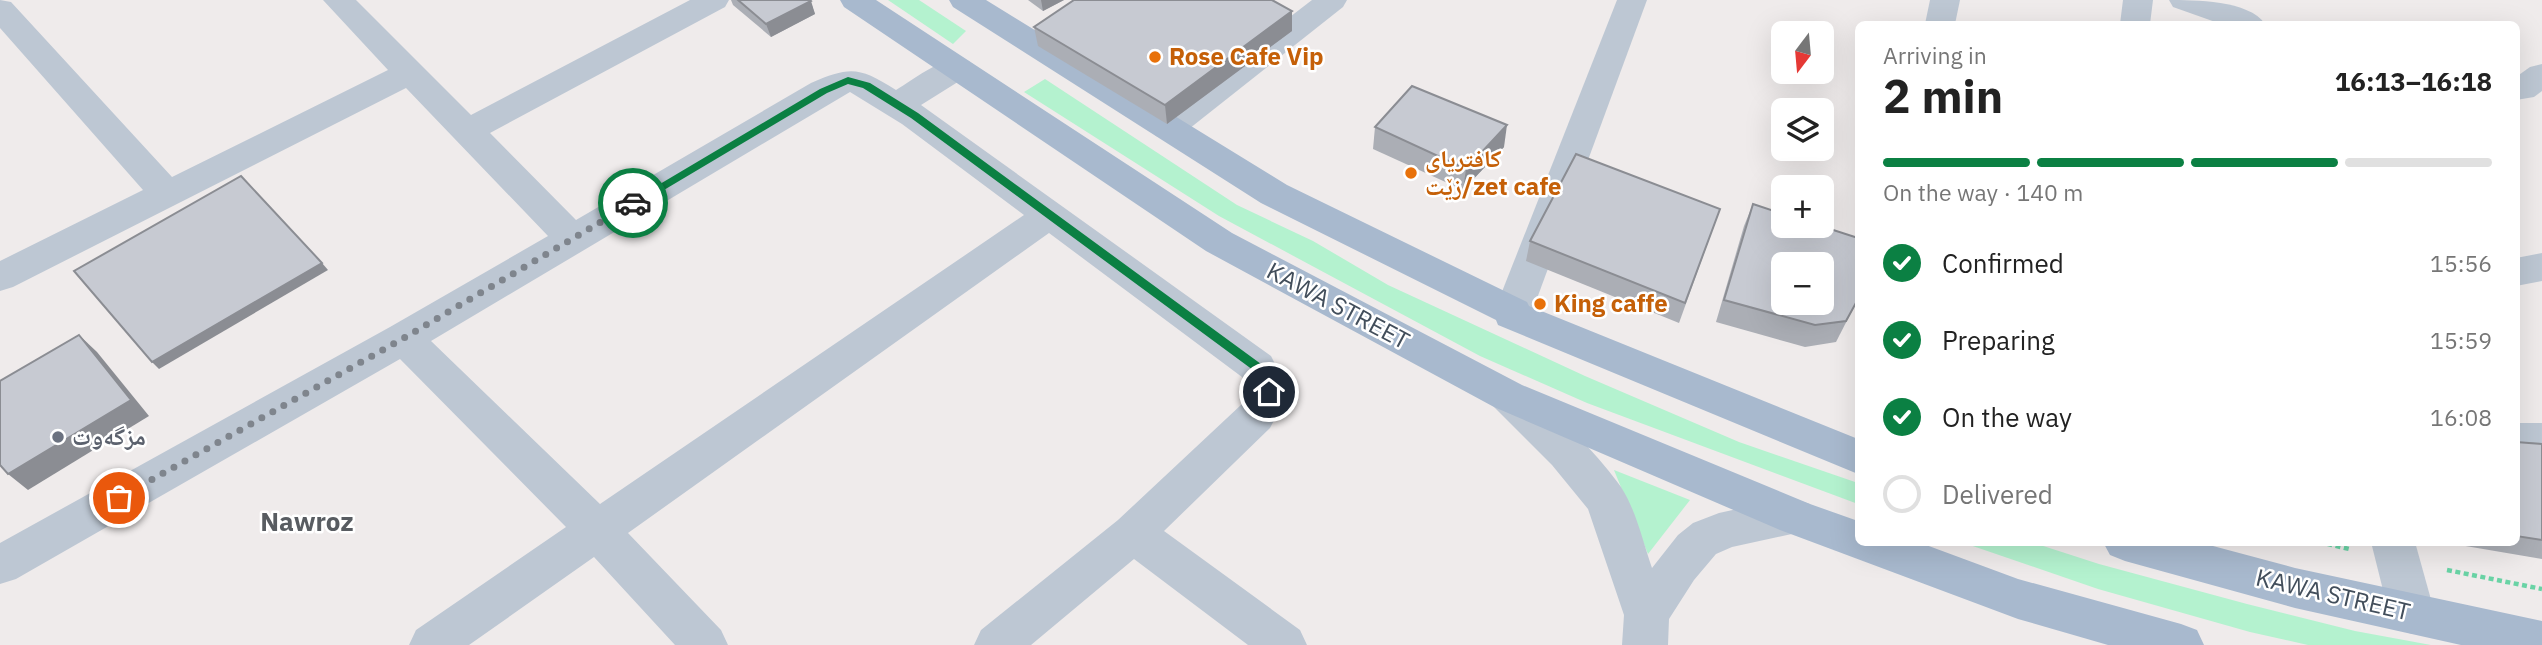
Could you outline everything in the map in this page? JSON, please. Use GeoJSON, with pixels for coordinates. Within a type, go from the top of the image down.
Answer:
{"type":"FeatureCollection","features":[{"type":"Feature","properties":{"kind":"main road","name":"KAWA STREET"},"geometry":{"type":"LineString","coordinates":[[855,0],[1001,50],[1167,128],[1273,194],[1513,312],[1512,314],[1855,451]]}},
{"type":"Feature","properties":{"kind":"main road","name":"KAWA STREET"},"geometry":{"type":"LineString","coordinates":[[964,0],[1001,50],[1219,242],[1508,396],[1795,517],[1855,539]]}},
{"type":"Feature","properties":{"kind":"main road"},"geometry":{"type":"LineString","coordinates":[[1875,546],[2018,599],[2181,645]]}},
{"type":"Feature","properties":{"kind":"main road","name":"KAWA STREET"},"geometry":{"type":"LineString","coordinates":[[2140,546],[2295,588],[2542,642]]}},
{"type":"Feature","properties":{"kind":"street"},"geometry":{"type":"LineString","coordinates":[[20,0],[0,8],[167,194]]}},
{"type":"Feature","properties":{"kind":"street"},"geometry":{"type":"LineString","coordinates":[[338,0],[573,239]]}},
{"type":"Feature","properties":{"kind":"street"},"geometry":{"type":"LineString","coordinates":[[467,131],[714,0]]}},
{"type":"Feature","properties":{"kind":"street"},"geometry":{"type":"LineString","coordinates":[[1167,128],[1332,0]]}},
{"type":"Feature","properties":{"kind":"street"},"geometry":{"type":"LineString","coordinates":[[1513,312],[1632,0]]}},
{"type":"Feature","properties":{"kind":"street"},"geometry":{"type":"LineString","coordinates":[[1941,21],[1945,0]]}},
{"type":"Feature","properties":{"kind":"street"},"geometry":{"type":"LineString","coordinates":[[2135,21],[2138,0]]}},
{"type":"Feature","properties":{"kind":"street"},"geometry":{"type":"LineString","coordinates":[[2183,0],[2241,21]]}},
{"type":"Feature","properties":{"kind":"street"},"geometry":{"type":"LineString","coordinates":[[896,105],[1001,50]]}},
{"type":"Feature","properties":{"kind":"street"},"geometry":{"type":"LineString","coordinates":[[0,276],[410,73]]}},
{"type":"Feature","properties":{"kind":"street"},"geometry":{"type":"LineString","coordinates":[[2520,89],[2542,75]]}},
{"type":"Feature","properties":{"kind":"street"},"geometry":{"type":"LineString","coordinates":[[0,565],[404,338],[823,91],[848,80],[866,86],[896,105],[1257,367],[1269,392],[1256,416],[1133,533],[998,645]]}},
{"type":"Feature","properties":{"kind":"street"},"geometry":{"type":"LineString","coordinates":[[432,645],[1049,215]]}},
{"type":"Feature","properties":{"kind":"street"},"geometry":{"type":"LineString","coordinates":[[2520,271],[2542,267]]}},
{"type":"Feature","properties":{"kind":"street"},"geometry":{"type":"LineString","coordinates":[[404,338],[597,530],[705,645]]}},
{"type":"Feature","properties":{"kind":"street"},"geometry":{"type":"LineString","coordinates":[[1508,396],[1567,453],[1606,500],[1646,630]]}},
{"type":"Feature","properties":{"kind":"street"},"geometry":{"type":"LineString","coordinates":[[2520,440],[2542,440]]}},
{"type":"Feature","properties":{"kind":"street"},"geometry":{"type":"LineString","coordinates":[[1646,630],[1676,572],[1702,539],[1740,527],[1795,517]]}},
{"type":"Feature","properties":{"kind":"street"},"geometry":{"type":"LineString","coordinates":[[1133,533],[1284,645]]}},
{"type":"Feature","properties":{"kind":"street"},"geometry":{"type":"LineString","coordinates":[[2394,546],[2412,614]]}},
{"type":"Feature","properties":{"kind":"green space"},"geometry":{"type":"Polygon","coordinates":[[[888,0],[919,0],[966,31],[953,44],[888,0]]]}},
{"type":"Feature","properties":{"kind":"green space"},"geometry":{"type":"Polygon","coordinates":[[[1045,79],[1237,205],[1313,241],[1388,285],[1585,376],[1739,442],[1855,482],[1855,503],[1587,403],[1480,356],[1219,216],[1024,92],[1045,79]]]}},
{"type":"Feature","properties":{"kind":"green space"},"geometry":{"type":"Polygon","coordinates":[[[1614,470],[1690,500],[1648,554],[1614,470]]]}},
{"type":"Feature","properties":{"kind":"green space"},"geometry":{"type":"Polygon","coordinates":[[[1973,546],[2043,546],[2247,604],[2355,631],[2431,645],[2308,645],[2250,632],[2098,589],[1973,546]]]}},
{"type":"Feature","properties":{"kind":"building"},"geometry":{"type":"Polygon","coordinates":[[[738,0],[810,0],[811,1],[766,24],[738,0]]]}},
{"type":"Feature","properties":{"kind":"building","name":"Rose Cafe Vip"},"geometry":{"type":"Polygon","coordinates":[[[1074,0],[1272,0],[1292,11],[1165,105],[1034,27],[1074,0]]]}},
{"type":"Feature","properties":{"kind":"building"},"geometry":{"type":"Polygon","coordinates":[[[1412,86],[1507,125],[1466,169],[1375,127],[1412,86]]]}},
{"type":"Feature","properties":{"kind":"building"},"geometry":{"type":"Polygon","coordinates":[[[1576,154],[1720,209],[1685,303],[1530,241],[1576,154]]]}},
{"type":"Feature","properties":{"kind":"building"},"geometry":{"type":"Polygon","coordinates":[[[241,176],[322,263],[152,362],[74,271],[241,176]]]}},
{"type":"Feature","properties":{"kind":"building"},"geometry":{"type":"Polygon","coordinates":[[[1753,204],[1771,210],[1771,238],[1834,238],[1834,230],[1855,237],[1855,305],[1846,321],[1815,325],[1779,315],[1834,315],[1834,252],[1771,252],[1771,313],[1724,300],[1753,204]]]}},
{"type":"Feature","properties":{"kind":"building","name":"مزگەوت"},"geometry":{"type":"Polygon","coordinates":[[[79,335],[131,400],[8,474],[0,465],[0,381],[79,335]]]}},
{"type":"Feature","properties":{"kind":"building"},"geometry":{"type":"Polygon","coordinates":[[[2520,442],[2542,444],[2542,540],[2520,537],[2520,442]]]}},
{"type":"Feature","properties":{"kind":"way so far"},"geometry":{"type":"LineString","coordinates":[[119,498],[404,338],[633,203]]}},
{"type":"Feature","properties":{"kind":"place","name":"Rose Cafe Vip"},"geometry":{"type":"Point","coordinates":[1155,57]}},
{"type":"Feature","properties":{"kind":"place","name":"کافتریای زێت/zet cafe"},"geometry":{"type":"Point","coordinates":[1411,173]}},
{"type":"Feature","properties":{"kind":"place","name":"King caffe"},"geometry":{"type":"Point","coordinates":[1540,304]}},
{"type":"Feature","properties":{"kind":"place","name":"مزگەوت"},"geometry":{"type":"Point","coordinates":[58,437]}},
{"type":"Feature","properties":{"kind":"district","name":"Nawroz"},"geometry":{"type":"Point","coordinates":[307,522]}},
{"type":"Feature","properties":{"kind":"route"},"geometry":{"type":"LineString","coordinates":[[633,203],[823,91],[848,80],[866,86],[914,116],[1257,367],[1269,392]]}}]}
